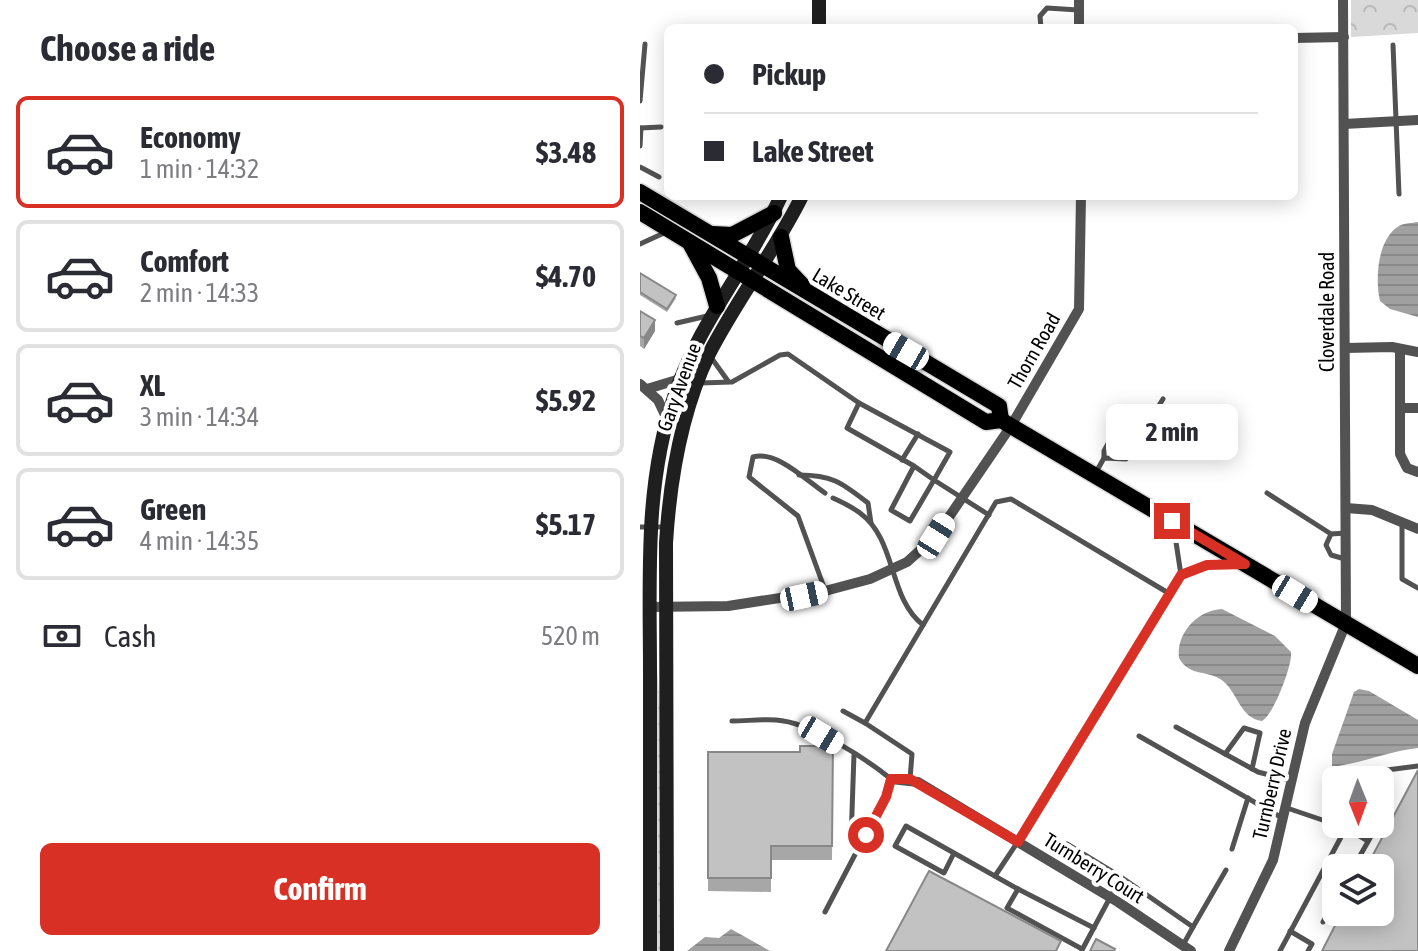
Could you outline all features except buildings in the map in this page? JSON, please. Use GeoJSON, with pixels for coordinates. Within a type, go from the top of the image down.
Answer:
{"type":"FeatureCollection","features":[{"type":"Feature","properties":{"kind":"main road"},"geometry":{"type":"LineString","coordinates":[[819,0],[819,24]]}},
{"type":"Feature","properties":{"kind":"main road","name":"Lake Street"},"geometry":{"type":"LineString","coordinates":[[640,192],[668,202],[710,234],[999,406],[1006,423]]}},
{"type":"Feature","properties":{"kind":"main road","name":"Gary Avenue"},"geometry":{"type":"LineString","coordinates":[[756,262],[779,200]]}},
{"type":"Feature","properties":{"kind":"main road","name":"Gary Avenue"},"geometry":{"type":"LineString","coordinates":[[650,951],[645,681],[650,607],[645,527],[667,419],[680,379],[714,310],[781,237],[800,200]]}},
{"type":"Feature","properties":{"kind":"main road","name":"Lake Street"},"geometry":{"type":"LineString","coordinates":[[640,212],[986,422],[1006,423],[1418,666]]}},
{"type":"Feature","properties":{"kind":"main road"},"geometry":{"type":"LineString","coordinates":[[710,234],[732,235],[774,213]]}},
{"type":"Feature","properties":{"kind":"main road"},"geometry":{"type":"LineString","coordinates":[[781,237],[788,270],[818,300]]}},
{"type":"Feature","properties":{"kind":"main road"},"geometry":{"type":"LineString","coordinates":[[690,243],[709,278],[714,310]]}},
{"type":"Feature","properties":{"kind":"main road","name":"Gary Avenue"},"geometry":{"type":"LineString","coordinates":[[667,951],[667,527],[679,444],[698,383],[745,277]]}},
{"type":"Feature","properties":{"kind":"street","name":"Cloverdale Road"},"geometry":{"type":"LineString","coordinates":[[1343,0],[1346,623]]}},
{"type":"Feature","properties":{"kind":"street"},"geometry":{"type":"LineString","coordinates":[[1298,38],[1344,37]]}},
{"type":"Feature","properties":{"kind":"street"},"geometry":{"type":"LineString","coordinates":[[1344,124],[1418,120]]}},
{"type":"Feature","properties":{"kind":"street","name":"Thorn Road"},"geometry":{"type":"LineString","coordinates":[[650,607],[728,606],[825,591],[907,562],[936,536],[1082,301],[1081,200]]}},
{"type":"Feature","properties":{"kind":"street"},"geometry":{"type":"LineString","coordinates":[[1345,348],[1418,352]]}},
{"type":"Feature","properties":{"kind":"street"},"geometry":{"type":"LineString","coordinates":[[1400,349],[1401,461],[1418,472]]}},
{"type":"Feature","properties":{"kind":"street"},"geometry":{"type":"LineString","coordinates":[[644,386],[680,379]]}},
{"type":"Feature","properties":{"kind":"street"},"geometry":{"type":"LineString","coordinates":[[644,386],[658,400],[667,419]]}},
{"type":"Feature","properties":{"kind":"street"},"geometry":{"type":"LineString","coordinates":[[1400,408],[1418,408]]}},
{"type":"Feature","properties":{"kind":"street"},"geometry":{"type":"LineString","coordinates":[[1346,508],[1372,510],[1418,529]]}},
{"type":"Feature","properties":{"kind":"street","name":"Turnberry Drive"},"geometry":{"type":"LineString","coordinates":[[1229,951],[1261,890],[1285,820],[1305,723],[1346,623]]}},
{"type":"Feature","properties":{"kind":"street"},"geometry":{"type":"LineString","coordinates":[[891,779],[910,779]]}},
{"type":"Feature","properties":{"kind":"street","name":"Turnberry Court"},"geometry":{"type":"LineString","coordinates":[[910,779],[1111,897],[1187,949]]}},
{"type":"Feature","properties":{"kind":"lane"},"geometry":{"type":"LineString","coordinates":[[1041,24],[1040,16],[1047,8],[1079,5]]}},
{"type":"Feature","properties":{"kind":"lane"},"geometry":{"type":"LineString","coordinates":[[640,101],[645,44]]}},
{"type":"Feature","properties":{"kind":"lane"},"geometry":{"type":"LineString","coordinates":[[1393,45],[1399,194]]}},
{"type":"Feature","properties":{"kind":"lane"},"geometry":{"type":"LineString","coordinates":[[640,146],[641,128],[661,127]]}},
{"type":"Feature","properties":{"kind":"lane"},"geometry":{"type":"LineString","coordinates":[[640,167],[659,177]]}},
{"type":"Feature","properties":{"kind":"lane"},"geometry":{"type":"LineString","coordinates":[[640,244],[670,231]]}},
{"type":"Feature","properties":{"kind":"lane"},"geometry":{"type":"LineString","coordinates":[[677,323],[714,310]]}},
{"type":"Feature","properties":{"kind":"lane"},"geometry":{"type":"LineString","coordinates":[[698,383],[728,381],[788,354],[871,413],[884,416],[950,452],[910,521],[891,510],[914,466]]}},
{"type":"Feature","properties":{"kind":"lane"},"geometry":{"type":"LineString","coordinates":[[709,355],[728,381]]}},
{"type":"Feature","properties":{"kind":"lane"},"geometry":{"type":"LineString","coordinates":[[1104,458],[1126,459],[1163,399]]}},
{"type":"Feature","properties":{"kind":"lane"},"geometry":{"type":"LineString","coordinates":[[859,403],[847,428],[859,436],[870,438],[989,515]]}},
{"type":"Feature","properties":{"kind":"lane"},"geometry":{"type":"LineString","coordinates":[[880,422],[884,416]]}},
{"type":"Feature","properties":{"kind":"lane"},"geometry":{"type":"LineString","coordinates":[[888,427],[892,420]]}},
{"type":"Feature","properties":{"kind":"lane"},"geometry":{"type":"LineString","coordinates":[[899,433],[903,426]]}},
{"type":"Feature","properties":{"kind":"lane"},"geometry":{"type":"LineString","coordinates":[[859,436],[863,429]]}},
{"type":"Feature","properties":{"kind":"lane"},"geometry":{"type":"LineString","coordinates":[[1095,475],[1116,429],[1137,441]]}},
{"type":"Feature","properties":{"kind":"lane"},"geometry":{"type":"LineString","coordinates":[[902,460],[918,434]]}},
{"type":"Feature","properties":{"kind":"lane"},"geometry":{"type":"LineString","coordinates":[[825,493],[772,458],[762,454],[753,457],[749,477],[798,516],[825,591]]}},
{"type":"Feature","properties":{"kind":"lane"},"geometry":{"type":"LineString","coordinates":[[798,475],[827,475],[844,484],[868,503],[871,525]]}},
{"type":"Feature","properties":{"kind":"lane"},"geometry":{"type":"LineString","coordinates":[[1267,493],[1331,534],[1346,533]]}},
{"type":"Feature","properties":{"kind":"lane"},"geometry":{"type":"LineString","coordinates":[[833,498],[862,514],[883,541],[907,608],[923,625]]}},
{"type":"Feature","properties":{"kind":"lane"},"geometry":{"type":"LineString","coordinates":[[865,723],[996,502],[1011,499],[1170,594]]}},
{"type":"Feature","properties":{"kind":"lane"},"geometry":{"type":"LineString","coordinates":[[1172,521],[1181,575]]}},
{"type":"Feature","properties":{"kind":"lane"},"geometry":{"type":"LineString","coordinates":[[1402,523],[1402,579],[1418,588]]}},
{"type":"Feature","properties":{"kind":"lane"},"geometry":{"type":"LineString","coordinates":[[645,527],[667,527]]}},
{"type":"Feature","properties":{"kind":"lane"},"geometry":{"type":"LineString","coordinates":[[1331,534],[1327,551],[1346,560]]}},
{"type":"Feature","properties":{"kind":"lane"},"geometry":{"type":"LineString","coordinates":[[995,876],[1181,575],[1207,565],[1245,564]]}},
{"type":"Feature","properties":{"kind":"lane"},"geometry":{"type":"LineString","coordinates":[[843,711],[912,754],[910,779]]}},
{"type":"Feature","properties":{"kind":"lane"},"geometry":{"type":"LineString","coordinates":[[732,721],[778,720],[821,735],[891,779],[882,806],[825,912]]}},
{"type":"Feature","properties":{"kind":"lane"},"geometry":{"type":"LineString","coordinates":[[1176,727],[1252,769],[1293,782]]}},
{"type":"Feature","properties":{"kind":"lane"},"geometry":{"type":"LineString","coordinates":[[1225,754],[1244,728],[1260,733],[1252,769]]}},
{"type":"Feature","properties":{"kind":"lane"},"geometry":{"type":"LineString","coordinates":[[1139,736],[1285,820]]}},
{"type":"Feature","properties":{"kind":"lane"},"geometry":{"type":"LineString","coordinates":[[854,754],[851,841],[855,849],[859,846]]}},
{"type":"Feature","properties":{"kind":"lane"},"geometry":{"type":"LineString","coordinates":[[1394,769],[1418,766]]}},
{"type":"Feature","properties":{"kind":"lane"},"geometry":{"type":"LineString","coordinates":[[1232,849],[1248,798]]}},
{"type":"Feature","properties":{"kind":"lane"},"geometry":{"type":"LineString","coordinates":[[1287,808],[1322,818]]}},
{"type":"Feature","properties":{"kind":"lane"},"geometry":{"type":"LineString","coordinates":[[954,853],[944,873],[895,846],[906,826],[1094,928]]}},
{"type":"Feature","properties":{"kind":"lane"},"geometry":{"type":"LineString","coordinates":[[1280,951],[1340,838]]}},
{"type":"Feature","properties":{"kind":"lane"},"geometry":{"type":"LineString","coordinates":[[1364,838],[1368,841]]}},
{"type":"Feature","properties":{"kind":"lane"},"geometry":{"type":"LineString","coordinates":[[1361,854],[1370,838]]}},
{"type":"Feature","properties":{"kind":"lane"},"geometry":{"type":"LineString","coordinates":[[1067,844],[1193,927]]}},
{"type":"Feature","properties":{"kind":"lane"},"geometry":{"type":"LineString","coordinates":[[1187,949],[1193,927],[1226,870]]}},
{"type":"Feature","properties":{"kind":"lane"},"geometry":{"type":"LineString","coordinates":[[1018,889],[1007,908],[1082,950],[1121,877]]}},
{"type":"Feature","properties":{"kind":"lane"},"geometry":{"type":"LineString","coordinates":[[1290,931],[1312,944],[1308,951]]}},
{"type":"Feature","properties":{"kind":"green space"},"geometry":{"type":"Polygon","coordinates":[[[1351,0],[1418,0],[1418,33],[1351,37],[1351,0]]]}},
{"type":"Feature","properties":{"kind":"green space"},"geometry":{"type":"Polygon","coordinates":[[[656,654],[661,722],[661,951],[656,951],[656,654]]]}},
{"type":"Feature","properties":{"kind":"shaded area"},"geometry":{"type":"Polygon","coordinates":[[[1418,222],[1418,317],[1390,309],[1380,301],[1378,282],[1379,260],[1386,240],[1399,226],[1418,222]]]}},
{"type":"Feature","properties":{"kind":"shaded area"},"geometry":{"type":"Polygon","coordinates":[[[1222,609],[1275,636],[1291,652],[1281,689],[1262,721],[1244,710],[1218,677],[1194,671],[1179,658],[1181,640],[1190,624],[1213,610],[1222,609]]]}},
{"type":"Feature","properties":{"kind":"shaded area"},"geometry":{"type":"Polygon","coordinates":[[[1359,689],[1369,691],[1418,720],[1418,748],[1332,766],[1332,754],[1354,692],[1359,689]]]}},
{"type":"Feature","properties":{"kind":"shaded area"},"geometry":{"type":"Polygon","coordinates":[[[731,929],[770,951],[687,951],[705,937],[719,938],[731,929]]]}},
{"type":"Feature","properties":{"kind":"route"},"geometry":{"type":"LineString","coordinates":[[866,835],[878,815],[891,779],[910,779],[1018,842],[1181,575],[1207,565],[1245,564],[1172,521]]}}]}
